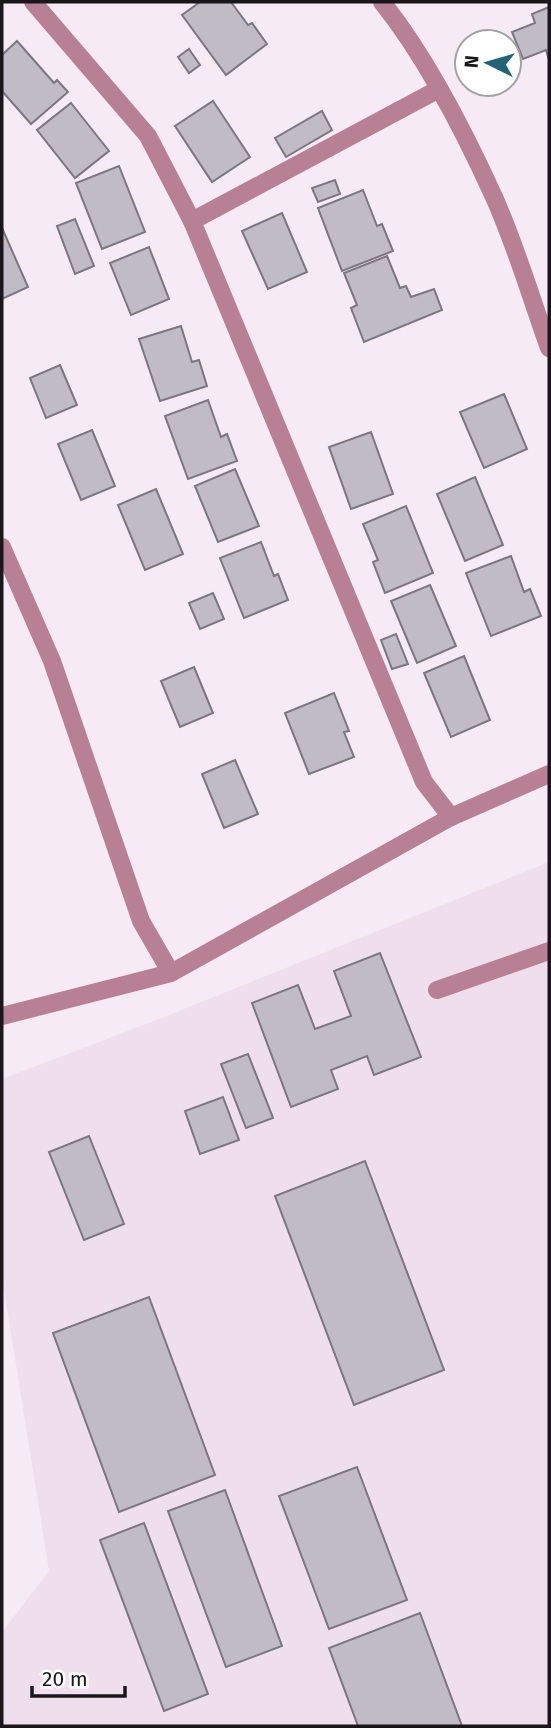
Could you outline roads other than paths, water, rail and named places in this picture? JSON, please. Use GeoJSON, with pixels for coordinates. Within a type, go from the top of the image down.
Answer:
{"type":"FeatureCollection","features":[{"type":"Feature","properties":{"kind":"street"},"geometry":{"type":"LineString","coordinates":[[33,2],[148,136],[192,221],[424,782],[451,817]]}},
{"type":"Feature","properties":{"kind":"street"},"geometry":{"type":"LineString","coordinates":[[382,2],[410,37],[494,198],[549,348]]}},
{"type":"Feature","properties":{"kind":"street"},"geometry":{"type":"LineString","coordinates":[[192,221],[439,89]]}},
{"type":"Feature","properties":{"kind":"street"},"geometry":{"type":"LineString","coordinates":[[2,547],[52,661],[141,921],[171,973]]}},
{"type":"Feature","properties":{"kind":"street"},"geometry":{"type":"LineString","coordinates":[[2,1016],[171,973],[451,817],[549,774]]}},
{"type":"Feature","properties":{"kind":"street"},"geometry":{"type":"LineString","coordinates":[[437,990],[549,951]]}}]}
